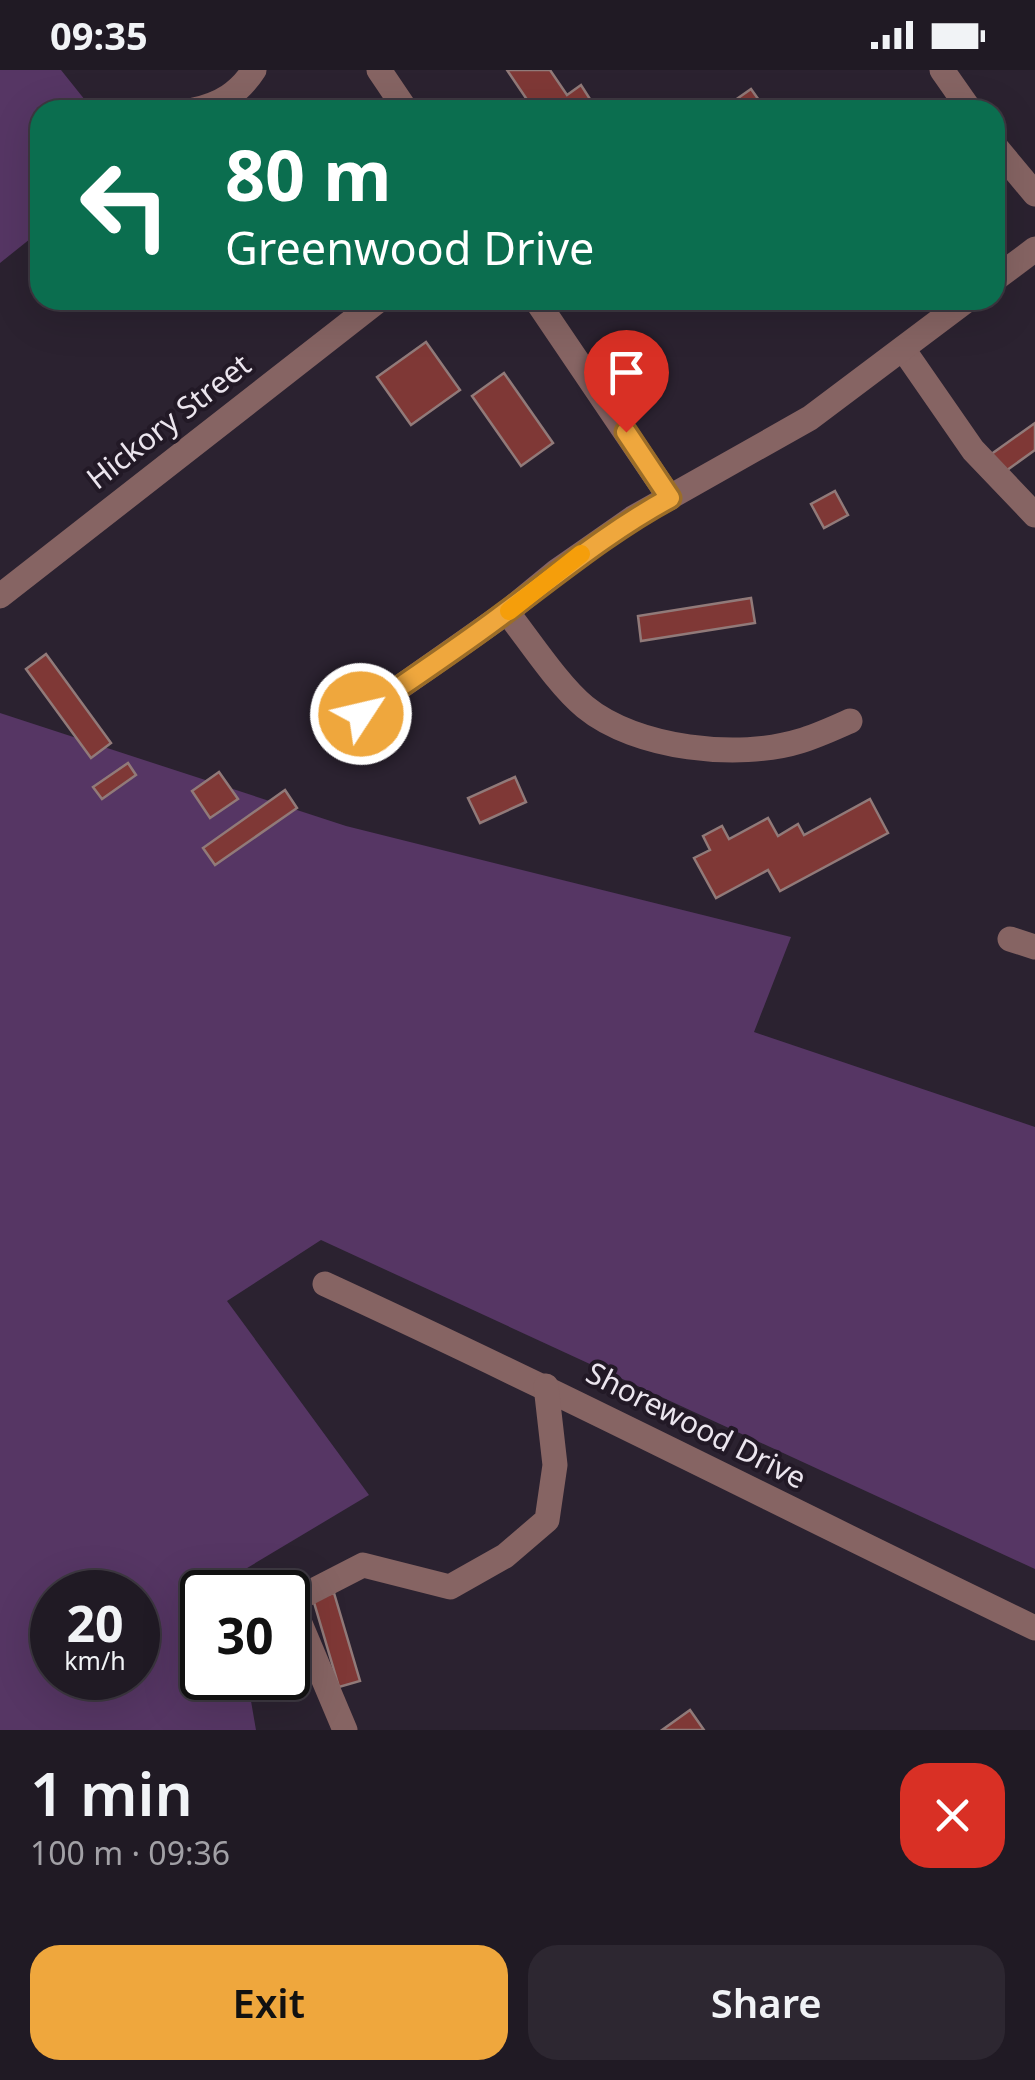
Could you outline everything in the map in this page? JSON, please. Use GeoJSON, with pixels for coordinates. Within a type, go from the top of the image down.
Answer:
{"type":"FeatureCollection","features":[{"type":"Feature","properties":{"kind":"street"},"geometry":{"type":"LineString","coordinates":[[223,100],[239,89],[254,70]]}},
{"type":"Feature","properties":{"kind":"street"},"geometry":{"type":"LineString","coordinates":[[379,70],[399,100]]}},
{"type":"Feature","properties":{"kind":"street"},"geometry":{"type":"LineString","coordinates":[[952,73],[965,100]]}},
{"type":"Feature","properties":{"kind":"street"},"geometry":{"type":"LineString","coordinates":[[1005,158],[1035,194]]}},
{"type":"Feature","properties":{"kind":"street"},"geometry":{"type":"LineString","coordinates":[[1005,272],[1035,249]]}},
{"type":"Feature","properties":{"kind":"street","name":"Hickory Street"},"geometry":{"type":"LineString","coordinates":[[0,596],[366,310]]}},
{"type":"Feature","properties":{"kind":"street"},"geometry":{"type":"LineString","coordinates":[[543,310],[670,498]]}},
{"type":"Feature","properties":{"kind":"street"},"geometry":{"type":"LineString","coordinates":[[332,735],[507,612],[602,539],[810,418],[953,310]]}},
{"type":"Feature","properties":{"kind":"street"},"geometry":{"type":"LineString","coordinates":[[902,348],[973,450],[1035,515]]}},
{"type":"Feature","properties":{"kind":"street"},"geometry":{"type":"LineString","coordinates":[[507,612],[583,706],[607,722],[649,740],[724,750],[774,746],[798,742],[850,721]]}},
{"type":"Feature","properties":{"kind":"street","name":"Shorewood Drive"},"geometry":{"type":"LineString","coordinates":[[326,1284],[546,1386],[1035,1628]]}},
{"type":"Feature","properties":{"kind":"street"},"geometry":{"type":"LineString","coordinates":[[345,1730],[291,1602],[363,1566],[450,1588],[505,1556],[547,1520],[556,1466],[546,1386]]}},
{"type":"Feature","properties":{"kind":"shaded area"},"geometry":{"type":"Polygon","coordinates":[[[0,70],[61,70],[85,100],[30,100],[30,239],[0,263],[0,70]]]}},
{"type":"Feature","properties":{"kind":"shaded area"},"geometry":{"type":"Polygon","coordinates":[[[0,713],[346,826],[791,937],[754,1032],[1035,1127],[1035,1569],[321,1240],[227,1301],[369,1495],[244,1570],[180,1570],[180,1700],[251,1700],[256,1730],[0,1730],[0,713]]]}},
{"type":"Feature","properties":{"kind":"building"},"geometry":{"type":"Polygon","coordinates":[[[507,70],[550,70],[567,95],[581,85],[591,100],[527,100],[507,70]]]}},
{"type":"Feature","properties":{"kind":"building"},"geometry":{"type":"Polygon","coordinates":[[[751,89],[759,100],[735,100],[751,89]]]}},
{"type":"Feature","properties":{"kind":"building"},"geometry":{"type":"Polygon","coordinates":[[[426,342],[460,390],[411,425],[377,377],[426,342]]]}},
{"type":"Feature","properties":{"kind":"building"},"geometry":{"type":"Polygon","coordinates":[[[504,373],[553,443],[521,466],[472,396],[504,373]]]}},
{"type":"Feature","properties":{"kind":"building"},"geometry":{"type":"Polygon","coordinates":[[[1035,423],[1035,450],[1003,473],[990,455],[1035,423]]]}},
{"type":"Feature","properties":{"kind":"building"},"geometry":{"type":"Polygon","coordinates":[[[835,491],[848,515],[824,528],[811,504],[835,491]]]}},
{"type":"Feature","properties":{"kind":"building"},"geometry":{"type":"Polygon","coordinates":[[[751,598],[755,623],[641,641],[638,616],[751,598]]]}},
{"type":"Feature","properties":{"kind":"building"},"geometry":{"type":"Polygon","coordinates":[[[46,654],[111,743],[91,758],[26,669],[46,654]]]}},
{"type":"Feature","properties":{"kind":"building"},"geometry":{"type":"Polygon","coordinates":[[[128,763],[136,775],[102,799],[93,787],[128,763]]]}},
{"type":"Feature","properties":{"kind":"building"},"geometry":{"type":"Polygon","coordinates":[[[219,772],[238,799],[210,818],[192,791],[219,772]]]}},
{"type":"Feature","properties":{"kind":"building"},"geometry":{"type":"Polygon","coordinates":[[[515,777],[526,802],[480,823],[468,798],[515,777]]]}},
{"type":"Feature","properties":{"kind":"building"},"geometry":{"type":"Polygon","coordinates":[[[285,790],[297,808],[215,865],[203,848],[285,790]]]}},
{"type":"Feature","properties":{"kind":"building"},"geometry":{"type":"Polygon","coordinates":[[[870,799],[888,833],[780,891],[768,870],[716,898],[694,858],[710,850],[703,836],[722,826],[729,839],[768,818],[778,836],[798,824],[804,835],[870,799]]]}},
{"type":"Feature","properties":{"kind":"building"},"geometry":{"type":"Polygon","coordinates":[[[334,1593],[360,1681],[339,1687],[313,1599],[334,1593]]]}},
{"type":"Feature","properties":{"kind":"building"},"geometry":{"type":"Polygon","coordinates":[[[690,1710],[704,1730],[662,1730],[690,1710]]]}},
{"type":"Feature","properties":{"kind":"slow traffic"},"geometry":{"type":"LineString","coordinates":[[509,611],[581,554]]}},
{"type":"Feature","properties":{"kind":"route"},"geometry":{"type":"LineString","coordinates":[[361,714],[507,612],[582,553],[670,498],[626,432]]}}]}
